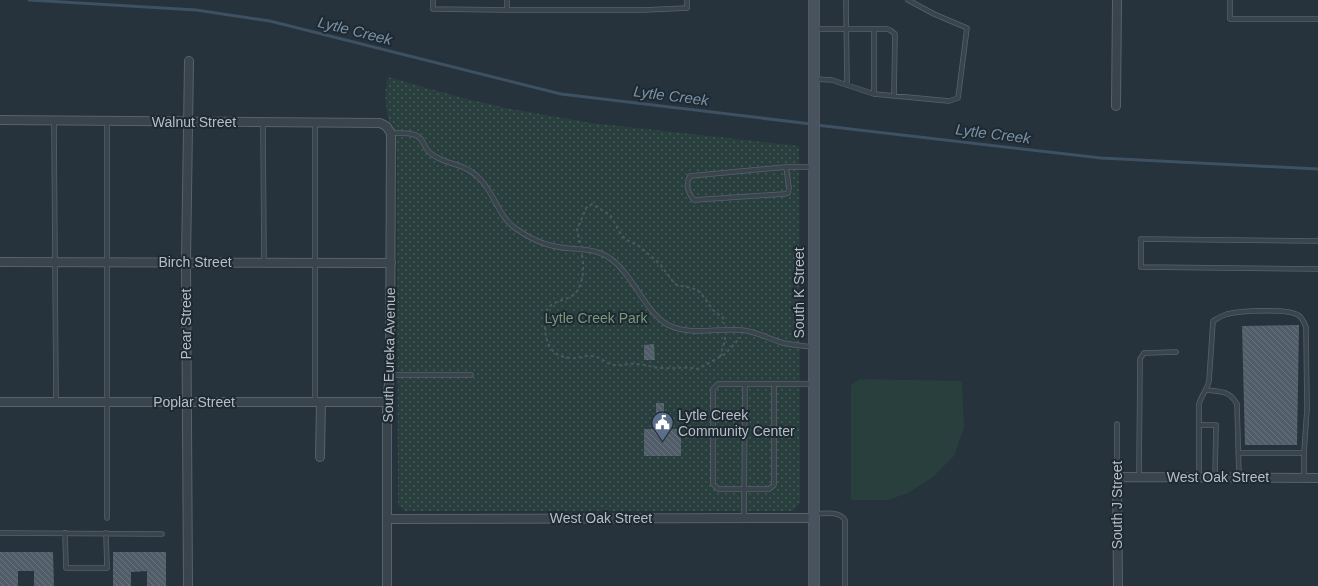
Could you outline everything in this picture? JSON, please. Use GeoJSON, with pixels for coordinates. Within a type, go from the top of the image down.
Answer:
{"type":"FeatureCollection","features":[{"type":"Feature","properties":{"kind":"street","name":"South K Street"},"geometry":{"type":"LineString","coordinates":[[814,0],[814,586]]}},
{"type":"Feature","properties":{"kind":"street"},"geometry":{"type":"LineString","coordinates":[[1116,106],[1117,0]]}},
{"type":"Feature","properties":{"kind":"street","name":"Pear Street"},"geometry":{"type":"LineString","coordinates":[[188,586],[186,261],[190,61]]}},
{"type":"Feature","properties":{"kind":"street","name":"Walnut Street"},"geometry":{"type":"LineString","coordinates":[[0,120],[380,123],[389,130]]}},
{"type":"Feature","properties":{"kind":"street","name":"South Eureka Avenue"},"geometry":{"type":"LineString","coordinates":[[387,586],[387,402],[390,375],[391,263],[389,130]]}},
{"type":"Feature","properties":{"kind":"street","name":"Birch Street"},"geometry":{"type":"LineString","coordinates":[[0,262],[186,261],[391,263]]}},
{"type":"Feature","properties":{"kind":"street","name":"Poplar Street"},"geometry":{"type":"LineString","coordinates":[[0,402],[387,402]]}},
{"type":"Feature","properties":{"kind":"street"},"geometry":{"type":"LineString","coordinates":[[318,402],[320,457]]}},
{"type":"Feature","properties":{"kind":"street","name":"West Oak Street"},"geometry":{"type":"LineString","coordinates":[[1117,477],[1318,478]]}},
{"type":"Feature","properties":{"kind":"street","name":"South J Street"},"geometry":{"type":"LineString","coordinates":[[1117,477],[1118,586]]}},
{"type":"Feature","properties":{"kind":"street","name":"West Oak Street"},"geometry":{"type":"LineString","coordinates":[[388,519],[744,518],[814,516]]}},
{"type":"Feature","properties":{"kind":"lane"},"geometry":{"type":"LineString","coordinates":[[433,0],[433,9],[507,10],[673,9],[687,8],[687,0]]}},
{"type":"Feature","properties":{"kind":"lane"},"geometry":{"type":"LineString","coordinates":[[507,0],[507,10]]}},
{"type":"Feature","properties":{"kind":"lane"},"geometry":{"type":"LineString","coordinates":[[846,0],[847,85]]}},
{"type":"Feature","properties":{"kind":"lane"},"geometry":{"type":"LineString","coordinates":[[814,79],[832,80],[874,94],[949,101],[958,98],[966,28],[934,14],[908,0]]}},
{"type":"Feature","properties":{"kind":"lane"},"geometry":{"type":"LineString","coordinates":[[1230,0],[1230,19],[1318,19]]}},
{"type":"Feature","properties":{"kind":"lane"},"geometry":{"type":"LineString","coordinates":[[814,29],[890,30],[894,34],[894,96]]}},
{"type":"Feature","properties":{"kind":"lane"},"geometry":{"type":"LineString","coordinates":[[874,29],[874,94]]}},
{"type":"Feature","properties":{"kind":"lane"},"geometry":{"type":"LineString","coordinates":[[54,121],[56,402]]}},
{"type":"Feature","properties":{"kind":"lane"},"geometry":{"type":"LineString","coordinates":[[107,121],[107,518]]}},
{"type":"Feature","properties":{"kind":"lane"},"geometry":{"type":"LineString","coordinates":[[262,122],[264,262]]}},
{"type":"Feature","properties":{"kind":"lane"},"geometry":{"type":"LineString","coordinates":[[315,122],[315,263],[318,402]]}},
{"type":"Feature","properties":{"kind":"lane"},"geometry":{"type":"LineString","coordinates":[[389,130],[417,135],[422,139],[427,150],[438,158],[457,164],[478,177],[490,190],[499,209],[514,228],[538,242],[553,246],[582,249],[602,254],[611,259],[624,270],[654,313],[668,324],[679,329],[698,332],[740,330],[765,335],[782,342],[814,347]]}},
{"type":"Feature","properties":{"kind":"lane"},"geometry":{"type":"LineString","coordinates":[[786,167],[789,188],[788,193],[784,194],[694,200],[690,196],[687,189],[687,180],[690,176],[786,167],[814,167]]}},
{"type":"Feature","properties":{"kind":"lane"},"geometry":{"type":"LineString","coordinates":[[1318,241],[1142,239],[1141,267],[1318,269]]}},
{"type":"Feature","properties":{"kind":"lane"},"geometry":{"type":"LineString","coordinates":[[1199,477],[1200,400],[1209,381],[1213,321],[1219,317],[1240,313],[1277,311],[1297,314],[1304,322],[1306,327],[1307,409],[1304,478]]}},
{"type":"Feature","properties":{"kind":"lane"},"geometry":{"type":"LineString","coordinates":[[1139,477],[1140,359],[1144,353],[1176,352]]}},
{"type":"Feature","properties":{"kind":"lane"},"geometry":{"type":"LineString","coordinates":[[390,375],[471,375]]}},
{"type":"Feature","properties":{"kind":"lane"},"geometry":{"type":"LineString","coordinates":[[774,384],[774,485],[769,489],[718,489],[713,484],[713,405],[714,389],[718,384],[774,384],[814,384]]}},
{"type":"Feature","properties":{"kind":"lane"},"geometry":{"type":"LineString","coordinates":[[744,518],[745,384]]}},
{"type":"Feature","properties":{"kind":"lane"},"geometry":{"type":"LineString","coordinates":[[1206,390],[1228,393],[1233,397],[1237,404],[1239,477]]}},
{"type":"Feature","properties":{"kind":"lane","name":"South J Street"},"geometry":{"type":"LineString","coordinates":[[1117,424],[1117,477]]}},
{"type":"Feature","properties":{"kind":"lane"},"geometry":{"type":"LineString","coordinates":[[1199,424],[1216,424],[1215,477]]}},
{"type":"Feature","properties":{"kind":"lane"},"geometry":{"type":"LineString","coordinates":[[1238,453],[1304,453]]}},
{"type":"Feature","properties":{"kind":"lane"},"geometry":{"type":"LineString","coordinates":[[814,516],[838,514],[845,520],[846,586]]}},
{"type":"Feature","properties":{"kind":"lane"},"geometry":{"type":"LineString","coordinates":[[0,533],[162,534]]}},
{"type":"Feature","properties":{"kind":"lane"},"geometry":{"type":"LineString","coordinates":[[65,533],[66,568],[107,568],[106,533]]}},
{"type":"Feature","properties":{"kind":"path"},"geometry":{"type":"LineString","coordinates":[[720,357],[725,340],[723,318],[713,310],[700,292],[674,283],[660,264],[640,246],[622,236],[610,215],[592,204],[586,208],[577,230],[582,249],[583,269],[578,290],[571,297],[552,305],[546,311],[546,338],[549,348],[552,351],[564,357],[571,358],[596,356],[615,365],[635,364],[660,368],[676,369],[689,367],[698,369],[720,357],[725,354],[740,338],[740,330]]}},
{"type":"Feature","properties":{"kind":"green space","name":"Lytle Creek Park"},"geometry":{"type":"Polygon","coordinates":[[[388,77],[463,98],[511,109],[592,123],[799,146],[800,502],[793,511],[405,511],[398,504],[397,150],[387,114],[385,96],[388,77]]]}},
{"type":"Feature","properties":{"kind":"green space"},"geometry":{"type":"Polygon","coordinates":[[[860,379],[962,381],[964,428],[954,456],[933,477],[908,493],[888,500],[851,500],[851,385],[860,379]]]}},
{"type":"Feature","properties":{"kind":"building"},"geometry":{"type":"Polygon","coordinates":[[[1299,325],[1297,445],[1245,445],[1242,326],[1299,325]]]}},
{"type":"Feature","properties":{"kind":"building"},"geometry":{"type":"Polygon","coordinates":[[[654,344],[655,360],[644,360],[644,345],[654,344]]]}},
{"type":"Feature","properties":{"kind":"building","name":"Lytle Creek Community Center"},"geometry":{"type":"Polygon","coordinates":[[[656,403],[664,403],[664,429],[681,429],[681,456],[644,456],[644,429],[656,429],[656,403]]]}},
{"type":"Feature","properties":{"kind":"building"},"geometry":{"type":"Polygon","coordinates":[[[0,552],[53,552],[54,586],[34,586],[34,571],[18,571],[18,586],[0,586],[0,552]]]}},
{"type":"Feature","properties":{"kind":"building"},"geometry":{"type":"Polygon","coordinates":[[[113,552],[166,552],[166,586],[147,586],[147,571],[131,572],[131,586],[113,586],[113,552]]]}},
{"type":"Feature","properties":{"kind":"waterway","name":"Lytle Creek"},"geometry":{"type":"LineString","coordinates":[[29,0],[196,10],[270,21],[561,94],[811,124]]}},
{"type":"Feature","properties":{"kind":"waterway","name":"Lytle Creek"},"geometry":{"type":"LineString","coordinates":[[816,125],[1101,158],[1318,169]]}},
{"type":"Feature","properties":{"kind":"place","name":"Lytle Creek Community Center"},"geometry":{"type":"Point","coordinates":[663,442]}}]}
